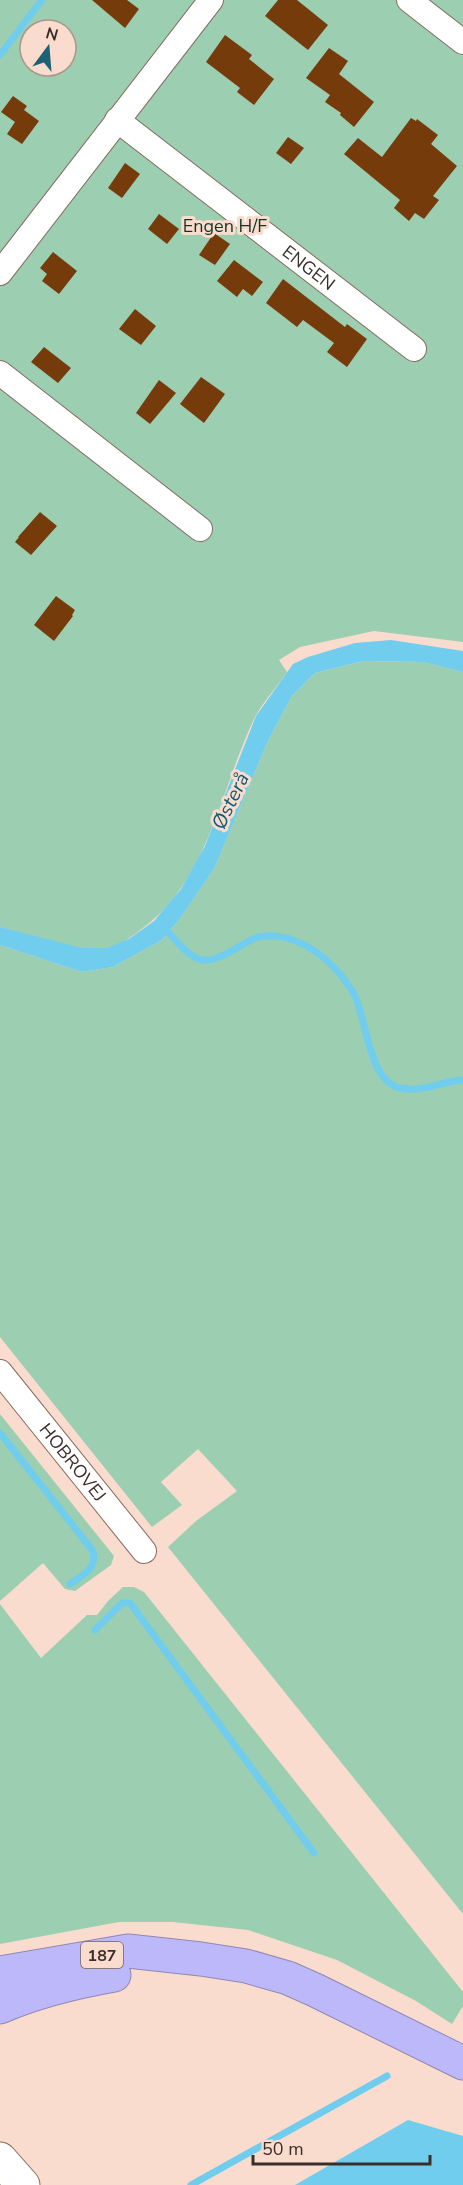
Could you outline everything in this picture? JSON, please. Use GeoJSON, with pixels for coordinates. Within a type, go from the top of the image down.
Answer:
{"type":"FeatureCollection","features":[{"type":"Feature","properties":{"kind":"highway","name":"187"},"geometry":{"type":"LineString","coordinates":[[0,1973],[128,1951],[246,1966],[297,1982],[463,2063]]}},
{"type":"Feature","properties":{"kind":"highway"},"geometry":{"type":"LineString","coordinates":[[0,2007],[27,1996],[89,1980],[201,1959]]}},
{"type":"Feature","properties":{"kind":"main road"},"geometry":{"type":"LineString","coordinates":[[0,2159],[23,2185]]}},
{"type":"Feature","properties":{"kind":"street"},"geometry":{"type":"LineString","coordinates":[[0,273],[211,0]]}},
{"type":"Feature","properties":{"kind":"street"},"geometry":{"type":"LineString","coordinates":[[409,0],[463,42]]}},
{"type":"Feature","properties":{"kind":"street","name":"ENGEN"},"geometry":{"type":"LineString","coordinates":[[117,120],[414,349]]}},
{"type":"Feature","properties":{"kind":"street"},"geometry":{"type":"LineString","coordinates":[[0,373],[200,529]]}},
{"type":"Feature","properties":{"kind":"street","name":"HOBROVEJ"},"geometry":{"type":"LineString","coordinates":[[0,1372],[144,1551]]}},
{"type":"Feature","properties":{"kind":"green space","name":"Engen H/F"},"geometry":{"type":"Polygon","coordinates":[[[0,0],[463,0],[463,642],[374,631],[300,647],[279,660],[287,672],[255,717],[197,861],[182,887],[163,911],[128,939],[107,948],[82,948],[39,939],[0,927],[0,0]]]}},
{"type":"Feature","properties":{"kind":"green space"},"geometry":{"type":"Polygon","coordinates":[[[364,661],[423,662],[463,672],[463,1914],[168,1547],[196,1521],[237,1491],[198,1449],[161,1482],[182,1505],[152,1527],[0,1337],[0,945],[82,972],[113,967],[162,940],[179,920],[214,869],[268,741],[292,696],[315,673],[364,661]]]}},
{"type":"Feature","properties":{"kind":"green space"},"geometry":{"type":"Polygon","coordinates":[[[0,1414],[114,1556],[111,1565],[75,1591],[65,1589],[43,1563],[0,1601],[0,1414]]]}},
{"type":"Feature","properties":{"kind":"green space"},"geometry":{"type":"Polygon","coordinates":[[[123,1587],[134,1587],[144,1592],[463,1992],[463,2006],[452,2024],[416,2001],[337,1960],[248,1930],[173,1922],[119,1922],[0,1944],[0,1604],[41,1658],[87,1615],[97,1615],[123,1587]]]}},
{"type":"Feature","properties":{"kind":"water","name":"Østerå"},"geometry":{"type":"Polygon","coordinates":[[[391,640],[463,651],[463,672],[423,662],[364,661],[315,673],[292,696],[268,741],[214,869],[179,920],[162,940],[113,967],[82,972],[0,945],[0,927],[82,948],[107,948],[129,939],[154,921],[181,889],[205,846],[256,716],[293,664],[308,657],[355,643],[391,640]]]}},
{"type":"Feature","properties":{"kind":"water"},"geometry":{"type":"Polygon","coordinates":[[[408,2120],[463,2136],[463,2185],[295,2185],[408,2120]]]}},
{"type":"Feature","properties":{"kind":"building"},"geometry":{"type":"Polygon","coordinates":[[[92,0],[127,0],[139,9],[125,28],[92,0]]]}},
{"type":"Feature","properties":{"kind":"building"},"geometry":{"type":"Polygon","coordinates":[[[278,0],[297,0],[328,25],[308,50],[265,16],[278,0]]]}},
{"type":"Feature","properties":{"kind":"building"},"geometry":{"type":"Polygon","coordinates":[[[225,35],[252,55],[249,59],[274,79],[254,105],[237,92],[240,88],[206,62],[225,35]]]}},
{"type":"Feature","properties":{"kind":"building"},"geometry":{"type":"Polygon","coordinates":[[[329,48],[348,61],[339,74],[374,102],[354,127],[340,115],[341,113],[325,102],[330,95],[306,78],[329,48]]]}},
{"type":"Feature","properties":{"kind":"building"},"geometry":{"type":"Polygon","coordinates":[[[13,96],[27,106],[24,110],[39,121],[22,144],[7,134],[15,122],[1,112],[13,96]]]}},
{"type":"Feature","properties":{"kind":"building"},"geometry":{"type":"Polygon","coordinates":[[[411,118],[416,121],[417,119],[438,135],[431,144],[457,166],[433,196],[439,200],[424,219],[415,213],[409,221],[394,208],[400,200],[344,154],[358,138],[382,157],[411,118]]]}},
{"type":"Feature","properties":{"kind":"building"},"geometry":{"type":"Polygon","coordinates":[[[288,137],[304,148],[291,164],[276,153],[288,137]]]}},
{"type":"Feature","properties":{"kind":"building"},"geometry":{"type":"Polygon","coordinates":[[[125,163],[140,174],[122,198],[108,188],[125,163]]]}},
{"type":"Feature","properties":{"kind":"building"},"geometry":{"type":"Polygon","coordinates":[[[159,214],[179,229],[167,244],[148,229],[159,214]]]}},
{"type":"Feature","properties":{"kind":"building"},"geometry":{"type":"Polygon","coordinates":[[[214,233],[230,244],[215,265],[199,255],[214,233]]]}},
{"type":"Feature","properties":{"kind":"building"},"geometry":{"type":"Polygon","coordinates":[[[53,252],[77,271],[59,294],[42,281],[47,274],[40,268],[53,252]]]}},
{"type":"Feature","properties":{"kind":"building"},"geometry":{"type":"Polygon","coordinates":[[[234,260],[263,282],[252,296],[243,289],[237,297],[217,281],[234,260]]]}},
{"type":"Feature","properties":{"kind":"building"},"geometry":{"type":"Polygon","coordinates":[[[283,279],[345,327],[347,324],[367,339],[347,367],[327,352],[334,343],[303,320],[297,327],[266,303],[283,279]]]}},
{"type":"Feature","properties":{"kind":"building"},"geometry":{"type":"Polygon","coordinates":[[[135,309],[156,326],[141,345],[119,329],[135,309]]]}},
{"type":"Feature","properties":{"kind":"building"},"geometry":{"type":"Polygon","coordinates":[[[44,347],[71,368],[58,383],[31,362],[44,347]]]}},
{"type":"Feature","properties":{"kind":"building"},"geometry":{"type":"Polygon","coordinates":[[[201,377],[225,394],[204,423],[180,404],[201,377]]]}},
{"type":"Feature","properties":{"kind":"building"},"geometry":{"type":"Polygon","coordinates":[[[159,380],[176,393],[150,424],[136,413],[159,380]]]}},
{"type":"Feature","properties":{"kind":"building"},"geometry":{"type":"Polygon","coordinates":[[[40,512],[57,526],[31,555],[15,542],[40,512]]]}},
{"type":"Feature","properties":{"kind":"building"},"geometry":{"type":"Polygon","coordinates":[[[56,596],[75,610],[54,641],[34,625],[56,596]]]}},
{"type":"Feature","properties":{"kind":"waterway"},"geometry":{"type":"LineString","coordinates":[[0,55],[42,0]]}},
{"type":"Feature","properties":{"kind":"waterway"},"geometry":{"type":"LineString","coordinates":[[163,926],[187,952],[203,960],[219,957],[258,937],[287,938],[300,943],[327,960],[354,994],[375,1062],[389,1083],[400,1088],[416,1089],[463,1080]]}},
{"type":"Feature","properties":{"kind":"waterway"},"geometry":{"type":"LineString","coordinates":[[0,1433],[93,1551],[91,1567],[70,1584]]}},
{"type":"Feature","properties":{"kind":"waterway"},"geometry":{"type":"LineString","coordinates":[[95,1630],[122,1603],[130,1603],[314,1853]]}},
{"type":"Feature","properties":{"kind":"waterway"},"geometry":{"type":"LineString","coordinates":[[191,2185],[387,2076]]}}]}
